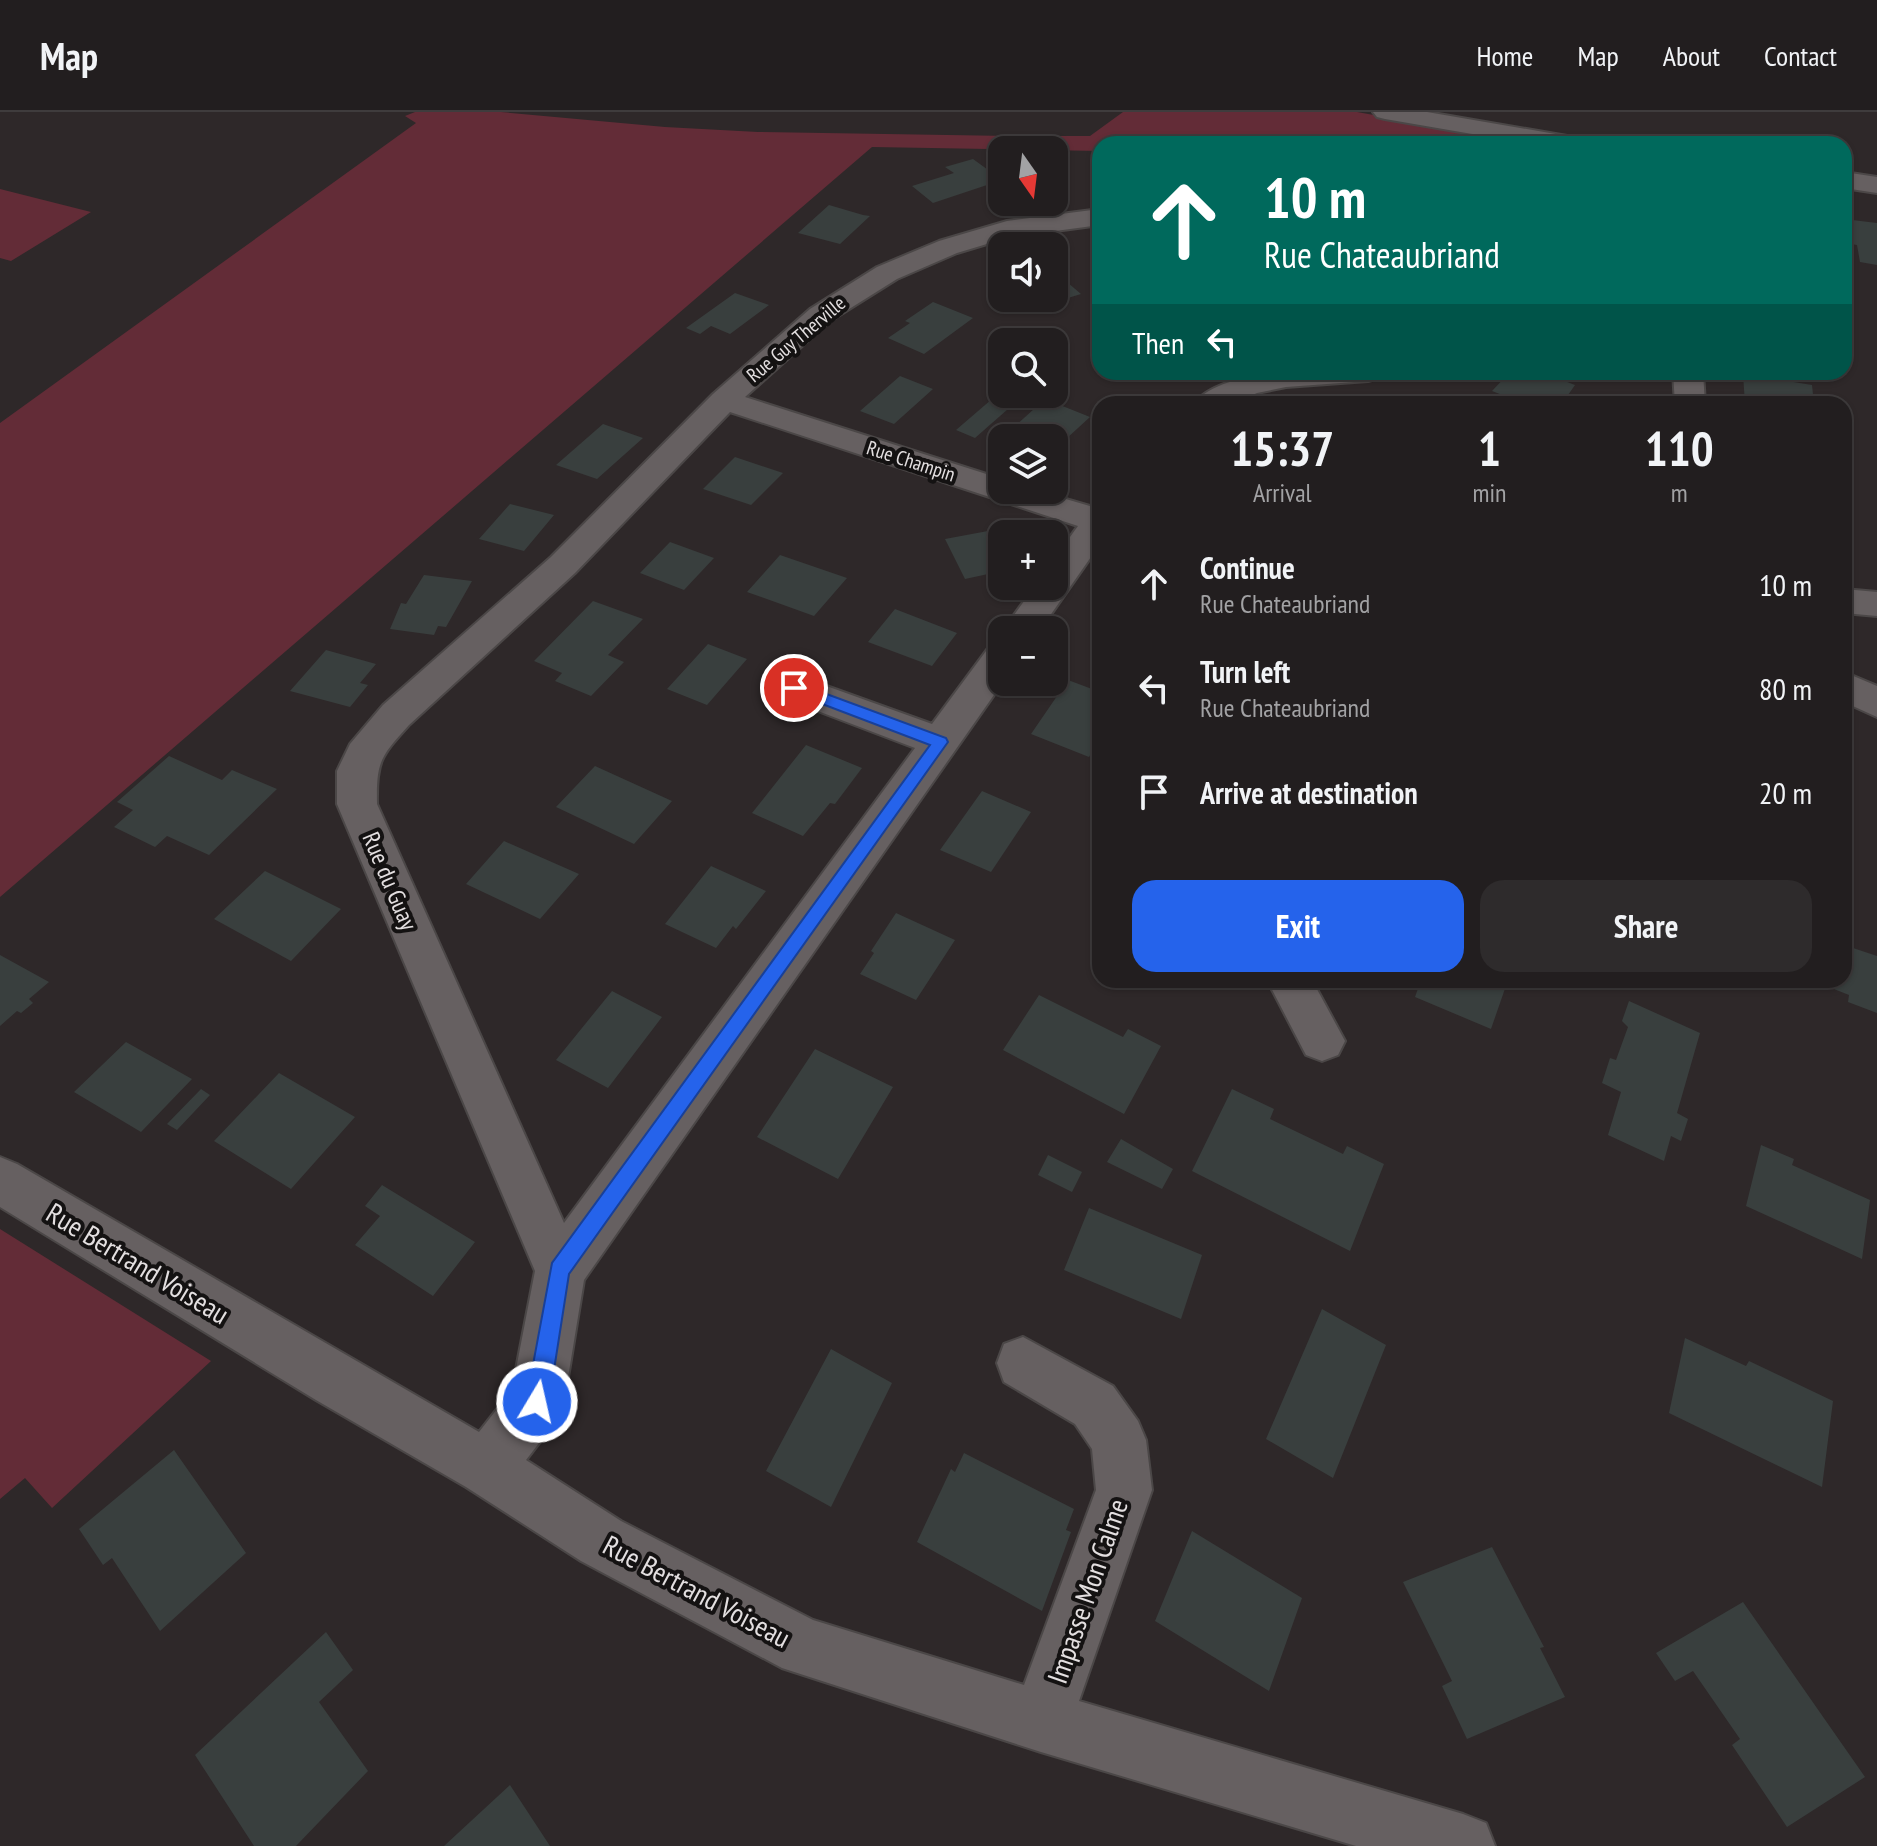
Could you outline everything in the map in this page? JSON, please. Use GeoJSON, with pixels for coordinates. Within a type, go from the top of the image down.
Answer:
{"type":"FeatureCollection","features":[{"type":"Feature","properties":{"kind":"street"},"geometry":{"type":"LineString","coordinates":[[1385,112],[1526,136]]}},
{"type":"Feature","properties":{"kind":"street"},"geometry":{"type":"LineString","coordinates":[[1852,181],[1877,185]]}},
{"type":"Feature","properties":{"kind":"street","name":"Rue Guy Therville"},"geometry":{"type":"LineString","coordinates":[[724,400],[820,315],[887,273],[948,247],[1007,229],[1092,218]]}},
{"type":"Feature","properties":{"kind":"street"},"geometry":{"type":"LineString","coordinates":[[1228,396],[1270,380]]}},
{"type":"Feature","properties":{"kind":"street","name":"Rue Champin"},"geometry":{"type":"LineString","coordinates":[[724,400],[1092,519]]}},
{"type":"Feature","properties":{"kind":"street","name":"Rue du Guay"},"geometry":{"type":"LineString","coordinates":[[560,1271],[357,804],[357,771],[369,744],[396,715],[563,565],[724,400]]}},
{"type":"Feature","properties":{"kind":"street"},"geometry":{"type":"LineString","coordinates":[[1068,564],[1092,531]]}},
{"type":"Feature","properties":{"kind":"street"},"geometry":{"type":"LineString","coordinates":[[1852,602],[1877,604]]}},
{"type":"Feature","properties":{"kind":"street"},"geometry":{"type":"LineString","coordinates":[[486,1467],[537,1402],[560,1271],[988,675]]}},
{"type":"Feature","properties":{"kind":"street"},"geometry":{"type":"LineString","coordinates":[[794,688],[940,742]]}},
{"type":"Feature","properties":{"kind":"street"},"geometry":{"type":"LineString","coordinates":[[1852,689],[1877,703]]}},
{"type":"Feature","properties":{"kind":"street"},"geometry":{"type":"LineString","coordinates":[[1293,988],[1322,1041]]}},
{"type":"Feature","properties":{"kind":"street","name":"Rue Bertrand Voiseau"},"geometry":{"type":"LineString","coordinates":[[0,1180],[335,1381],[486,1467],[601,1541],[803,1647],[1463,1846]]}},
{"type":"Feature","properties":{"kind":"street","name":"Impasse Mon Calme"},"geometry":{"type":"LineString","coordinates":[[1023,1363],[1094,1405],[1119,1440],[1124,1490],[1041,1721]]}},
{"type":"Feature","properties":{"kind":"shaded area"},"geometry":{"type":"Polygon","coordinates":[[[415,112],[501,112],[758,132],[1010,136],[988,136],[988,149],[872,147],[0,897],[0,423],[416,123],[405,116],[415,112]]]}},
{"type":"Feature","properties":{"kind":"shaded area"},"geometry":{"type":"Polygon","coordinates":[[[1123,112],[1357,112],[1491,136],[1092,136],[1092,151],[1068,150],[1068,136],[1090,136],[1123,112]]]}},
{"type":"Feature","properties":{"kind":"shaded area"},"geometry":{"type":"Polygon","coordinates":[[[0,189],[91,212],[11,261],[0,258],[0,189]]]}},
{"type":"Feature","properties":{"kind":"shaded area"},"geometry":{"type":"Polygon","coordinates":[[[0,1229],[211,1361],[52,1508],[25,1478],[0,1499],[0,1229]]]}},
{"type":"Feature","properties":{"kind":"building"},"geometry":{"type":"Polygon","coordinates":[[[973,159],[988,170],[988,185],[933,203],[912,186],[954,173],[945,167],[973,159]]]}},
{"type":"Feature","properties":{"kind":"building"},"geometry":{"type":"Polygon","coordinates":[[[829,205],[870,216],[840,244],[798,233],[829,205]]]}},
{"type":"Feature","properties":{"kind":"building"},"geometry":{"type":"Polygon","coordinates":[[[1852,220],[1877,223],[1877,265],[1860,262],[1857,245],[1852,244],[1852,220]]]}},
{"type":"Feature","properties":{"kind":"building"},"geometry":{"type":"Polygon","coordinates":[[[1068,283],[1081,294],[1068,298],[1068,283]]]}},
{"type":"Feature","properties":{"kind":"building"},"geometry":{"type":"Polygon","coordinates":[[[735,293],[769,305],[730,334],[711,326],[700,334],[686,328],[735,293]]]}},
{"type":"Feature","properties":{"kind":"building"},"geometry":{"type":"Polygon","coordinates":[[[933,302],[973,318],[924,354],[888,338],[910,323],[905,321],[933,302]]]}},
{"type":"Feature","properties":{"kind":"building"},"geometry":{"type":"Polygon","coordinates":[[[900,376],[933,389],[894,424],[860,411],[900,376]]]}},
{"type":"Feature","properties":{"kind":"building"},"geometry":{"type":"Polygon","coordinates":[[[1502,380],[1562,380],[1575,385],[1568,395],[1571,396],[1505,396],[1492,391],[1502,380]]]}},
{"type":"Feature","properties":{"kind":"building"},"geometry":{"type":"Polygon","coordinates":[[[1743,380],[1781,380],[1812,385],[1813,396],[1744,396],[1743,380]]]}},
{"type":"Feature","properties":{"kind":"building"},"geometry":{"type":"Polygon","coordinates":[[[988,402],[988,408],[1009,408],[975,438],[956,430],[988,402]]]}},
{"type":"Feature","properties":{"kind":"building"},"geometry":{"type":"Polygon","coordinates":[[[1035,408],[1068,408],[1090,417],[1068,437],[1068,424],[1017,424],[1035,408]]]}},
{"type":"Feature","properties":{"kind":"building"},"geometry":{"type":"Polygon","coordinates":[[[603,424],[643,438],[597,479],[556,465],[603,424]]]}},
{"type":"Feature","properties":{"kind":"building"},"geometry":{"type":"Polygon","coordinates":[[[735,457],[783,473],[751,505],[703,489],[735,457]]]}},
{"type":"Feature","properties":{"kind":"building"},"geometry":{"type":"Polygon","coordinates":[[[510,504],[554,515],[524,551],[479,539],[510,504]]]}},
{"type":"Feature","properties":{"kind":"building"},"geometry":{"type":"Polygon","coordinates":[[[988,531],[988,574],[965,579],[945,539],[988,531]]]}},
{"type":"Feature","properties":{"kind":"building"},"geometry":{"type":"Polygon","coordinates":[[[670,542],[714,558],[684,590],[640,573],[670,542]]]}},
{"type":"Feature","properties":{"kind":"building"},"geometry":{"type":"Polygon","coordinates":[[[780,555],[847,578],[814,616],[747,592],[780,555]]]}},
{"type":"Feature","properties":{"kind":"building"},"geometry":{"type":"Polygon","coordinates":[[[424,575],[472,581],[446,627],[438,626],[434,635],[390,629],[401,603],[406,604],[424,575]]]}},
{"type":"Feature","properties":{"kind":"building"},"geometry":{"type":"Polygon","coordinates":[[[593,601],[643,619],[608,655],[624,662],[591,696],[555,681],[562,673],[534,661],[593,601]]]}},
{"type":"Feature","properties":{"kind":"building"},"geometry":{"type":"Polygon","coordinates":[[[895,609],[957,633],[932,666],[868,642],[895,609]]]}},
{"type":"Feature","properties":{"kind":"building"},"geometry":{"type":"Polygon","coordinates":[[[708,644],[747,659],[707,705],[667,689],[708,644]]]}},
{"type":"Feature","properties":{"kind":"building"},"geometry":{"type":"Polygon","coordinates":[[[326,650],[376,664],[360,683],[368,685],[350,707],[290,691],[326,650]]]}},
{"type":"Feature","properties":{"kind":"building"},"geometry":{"type":"Polygon","coordinates":[[[1068,680],[1092,689],[1092,752],[1089,757],[1031,734],[1057,696],[1068,696],[1068,680]]]}},
{"type":"Feature","properties":{"kind":"building"},"geometry":{"type":"Polygon","coordinates":[[[806,745],[862,768],[835,804],[830,803],[803,836],[752,813],[806,745]]]}},
{"type":"Feature","properties":{"kind":"building"},"geometry":{"type":"Polygon","coordinates":[[[169,756],[222,780],[232,770],[277,789],[209,855],[167,836],[155,847],[114,827],[133,810],[117,802],[169,756]]]}},
{"type":"Feature","properties":{"kind":"building"},"geometry":{"type":"Polygon","coordinates":[[[595,766],[672,801],[634,844],[556,807],[595,766]]]}},
{"type":"Feature","properties":{"kind":"building"},"geometry":{"type":"Polygon","coordinates":[[[982,791],[1031,812],[991,872],[940,850],[982,791]]]}},
{"type":"Feature","properties":{"kind":"building"},"geometry":{"type":"Polygon","coordinates":[[[504,841],[579,874],[540,919],[466,884],[504,841]]]}},
{"type":"Feature","properties":{"kind":"building"},"geometry":{"type":"Polygon","coordinates":[[[711,866],[766,891],[736,929],[733,926],[716,948],[665,924],[711,866]]]}},
{"type":"Feature","properties":{"kind":"building"},"geometry":{"type":"Polygon","coordinates":[[[265,871],[341,909],[291,961],[214,919],[265,871]]]}},
{"type":"Feature","properties":{"kind":"building"},"geometry":{"type":"Polygon","coordinates":[[[896,913],[955,940],[916,1000],[860,974],[896,913]]]}},
{"type":"Feature","properties":{"kind":"building"},"geometry":{"type":"Polygon","coordinates":[[[1852,948],[1877,956],[1877,1013],[1848,1002],[1849,995],[1831,988],[1852,988],[1852,948]]]}},
{"type":"Feature","properties":{"kind":"building"},"geometry":{"type":"Polygon","coordinates":[[[0,955],[49,982],[29,999],[33,1003],[21,1013],[17,1011],[0,1026],[0,955]]]}},
{"type":"Feature","properties":{"kind":"building"},"geometry":{"type":"Polygon","coordinates":[[[1418,988],[1505,988],[1491,1029],[1415,997],[1418,988]]]}},
{"type":"Feature","properties":{"kind":"building"},"geometry":{"type":"Polygon","coordinates":[[[612,991],[662,1017],[608,1088],[556,1060],[612,991]]]}},
{"type":"Feature","properties":{"kind":"building"},"geometry":{"type":"Polygon","coordinates":[[[1039,995],[1123,1037],[1128,1029],[1161,1046],[1124,1114],[1003,1050],[1039,995]]]}},
{"type":"Feature","properties":{"kind":"building"},"geometry":{"type":"Polygon","coordinates":[[[1629,1001],[1700,1033],[1677,1113],[1688,1119],[1681,1141],[1671,1136],[1664,1161],[1608,1135],[1621,1092],[1602,1083],[1610,1058],[1616,1060],[1628,1027],[1622,1021],[1629,1001]]]}},
{"type":"Feature","properties":{"kind":"building"},"geometry":{"type":"Polygon","coordinates":[[[126,1042],[192,1079],[141,1132],[74,1092],[126,1042]]]}},
{"type":"Feature","properties":{"kind":"building"},"geometry":{"type":"Polygon","coordinates":[[[815,1049],[893,1087],[838,1179],[757,1137],[815,1049]]]}},
{"type":"Feature","properties":{"kind":"building"},"geometry":{"type":"Polygon","coordinates":[[[279,1073],[355,1117],[291,1189],[214,1141],[279,1073]]]}},
{"type":"Feature","properties":{"kind":"building"},"geometry":{"type":"Polygon","coordinates":[[[201,1089],[210,1095],[177,1130],[167,1124],[201,1089]]]}},
{"type":"Feature","properties":{"kind":"building"},"geometry":{"type":"Polygon","coordinates":[[[1232,1089],[1274,1109],[1270,1119],[1343,1154],[1347,1146],[1384,1164],[1350,1251],[1192,1171],[1232,1089]]]}},
{"type":"Feature","properties":{"kind":"building"},"geometry":{"type":"Polygon","coordinates":[[[1121,1139],[1173,1169],[1162,1189],[1107,1162],[1121,1139]]]}},
{"type":"Feature","properties":{"kind":"building"},"geometry":{"type":"Polygon","coordinates":[[[1761,1145],[1794,1159],[1792,1165],[1870,1200],[1862,1259],[1746,1206],[1761,1145]]]}},
{"type":"Feature","properties":{"kind":"building"},"geometry":{"type":"Polygon","coordinates":[[[1048,1155],[1082,1172],[1072,1192],[1038,1175],[1048,1155]]]}},
{"type":"Feature","properties":{"kind":"building"},"geometry":{"type":"Polygon","coordinates":[[[382,1185],[475,1242],[433,1296],[355,1245],[380,1216],[365,1206],[382,1185]]]}},
{"type":"Feature","properties":{"kind":"building"},"geometry":{"type":"Polygon","coordinates":[[[1089,1208],[1202,1255],[1181,1319],[1064,1270],[1089,1208]]]}},
{"type":"Feature","properties":{"kind":"building"},"geometry":{"type":"Polygon","coordinates":[[[1322,1309],[1386,1345],[1333,1478],[1266,1439],[1322,1309]]]}},
{"type":"Feature","properties":{"kind":"building"},"geometry":{"type":"Polygon","coordinates":[[[1685,1338],[1746,1366],[1749,1361],[1833,1401],[1822,1487],[1669,1413],[1685,1338]]]}},
{"type":"Feature","properties":{"kind":"building"},"geometry":{"type":"Polygon","coordinates":[[[831,1349],[892,1383],[831,1507],[766,1471],[831,1349]]]}},
{"type":"Feature","properties":{"kind":"building"},"geometry":{"type":"Polygon","coordinates":[[[174,1450],[246,1553],[160,1631],[112,1558],[103,1565],[79,1529],[174,1450]]]}},
{"type":"Feature","properties":{"kind":"building"},"geometry":{"type":"Polygon","coordinates":[[[964,1453],[1074,1509],[1066,1530],[1071,1532],[1042,1611],[917,1542],[951,1469],[955,1472],[964,1453]]]}},
{"type":"Feature","properties":{"kind":"building"},"geometry":{"type":"Polygon","coordinates":[[[1192,1531],[1302,1598],[1269,1691],[1155,1621],[1192,1531]]]}},
{"type":"Feature","properties":{"kind":"building"},"geometry":{"type":"Polygon","coordinates":[[[1492,1547],[1544,1647],[1540,1648],[1565,1697],[1467,1739],[1442,1686],[1452,1681],[1403,1582],[1492,1547]]]}},
{"type":"Feature","properties":{"kind":"building"},"geometry":{"type":"Polygon","coordinates":[[[1743,1602],[1865,1777],[1787,1827],[1732,1745],[1740,1739],[1693,1671],[1675,1681],[1656,1653],[1743,1602]]]}},
{"type":"Feature","properties":{"kind":"building"},"geometry":{"type":"Polygon","coordinates":[[[326,1632],[353,1670],[319,1702],[368,1771],[296,1846],[254,1846],[195,1755],[326,1632]]]}},
{"type":"Feature","properties":{"kind":"building"},"geometry":{"type":"Polygon","coordinates":[[[510,1785],[550,1846],[444,1846],[510,1785]]]}},
{"type":"Feature","properties":{"kind":"route"},"geometry":{"type":"LineString","coordinates":[[537,1402],[560,1271],[940,742],[794,688]]}}]}
